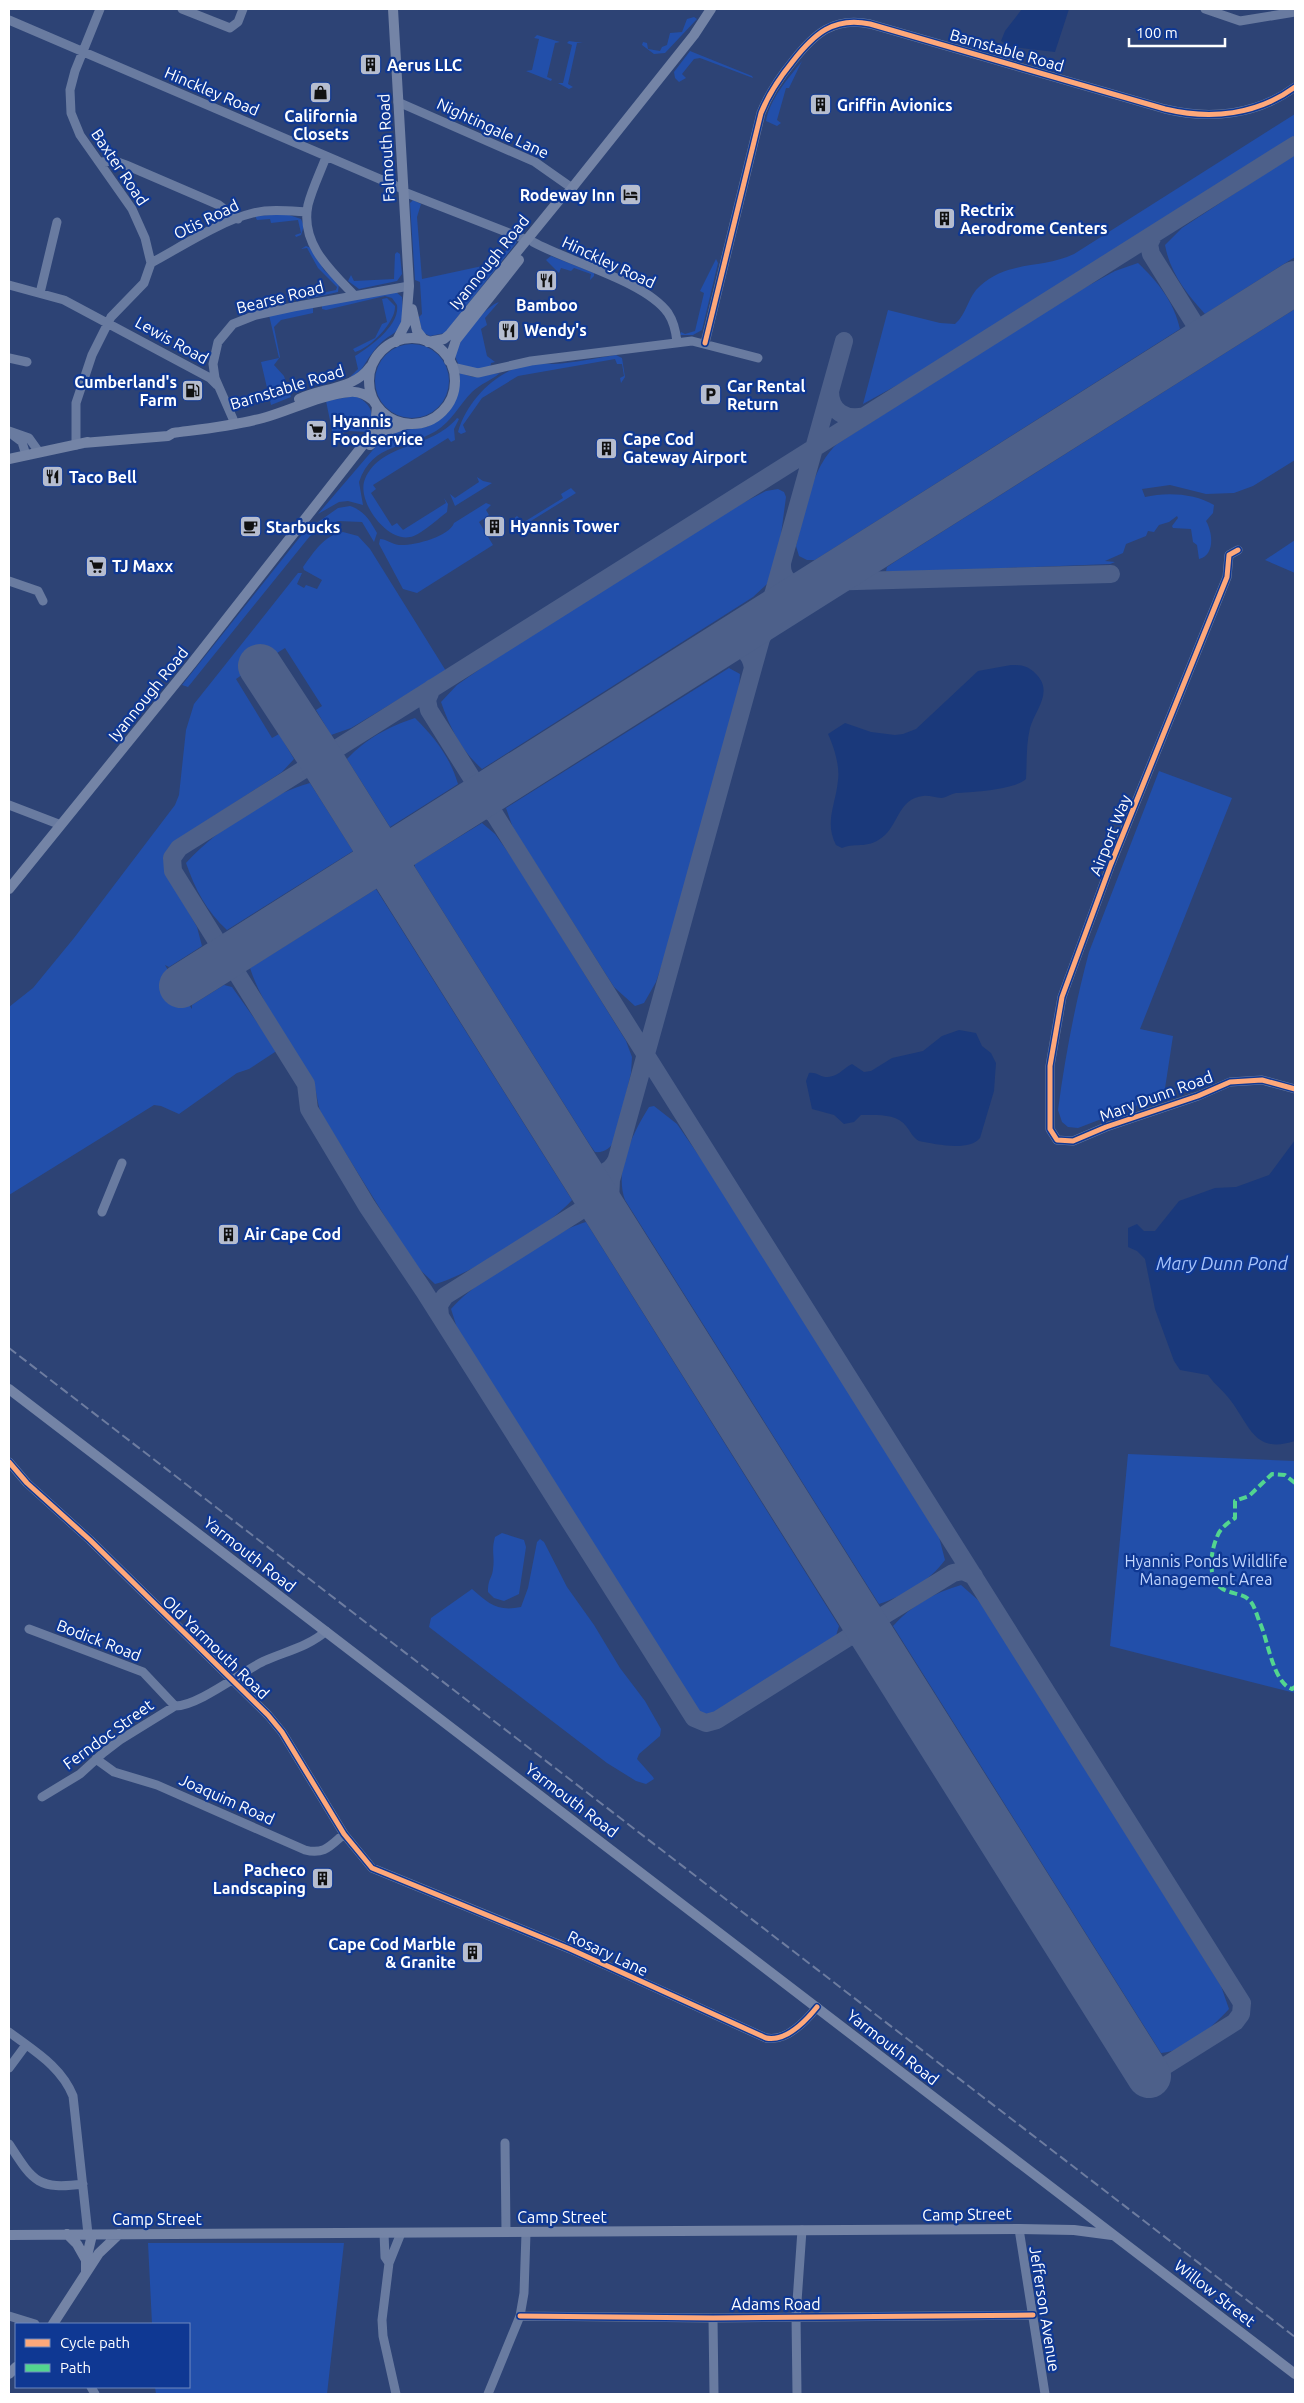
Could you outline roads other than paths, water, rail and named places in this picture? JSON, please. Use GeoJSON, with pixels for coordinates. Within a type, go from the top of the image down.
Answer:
{"type":"FeatureCollection","features":[{"type":"Feature","properties":{"kind":"main road","name":"Falmouth Road"},"geometry":{"type":"LineString","coordinates":[[393,9],[409,286],[414,323],[426,341]]}},
{"type":"Feature","properties":{"kind":"main road","name":"Iyannough Road"},"geometry":{"type":"LineString","coordinates":[[694,35],[711,9]]}},
{"type":"Feature","properties":{"kind":"main road","name":"Iyannough Road"},"geometry":{"type":"LineString","coordinates":[[450,364],[456,340],[560,199],[570,190],[694,35],[719,9]]}},
{"type":"Feature","properties":{"kind":"main road","name":"Iyannough Road"},"geometry":{"type":"LineString","coordinates":[[426,341],[444,339],[450,334],[530,241]]}},
{"type":"Feature","properties":{"kind":"main road","name":"Falmouth Road"},"geometry":{"type":"LineString","coordinates":[[396,342],[406,323],[409,286]]}},
{"type":"Feature","properties":{"kind":"main road"},"geometry":{"type":"LineString","coordinates":[[410,338],[426,341],[440,349],[450,364],[454,384],[446,406],[432,418],[409,424],[391,418],[376,403],[369,383],[373,364],[384,349],[396,342],[410,338]]}},
{"type":"Feature","properties":{"kind":"main road","name":"Barnstable Road"},"geometry":{"type":"LineString","coordinates":[[9,459],[117,436],[167,430],[172,433],[203,428],[265,412],[316,392],[355,382],[373,364]]}},
{"type":"Feature","properties":{"kind":"main road","name":"Barnstable Road"},"geometry":{"type":"LineString","coordinates":[[203,428],[216,428],[263,418],[314,400],[352,392],[365,395],[376,403]]}},
{"type":"Feature","properties":{"kind":"main road","name":"Iyannough Road"},"geometry":{"type":"LineString","coordinates":[[10,886],[309,516],[374,430],[377,418],[376,403]]}},
{"type":"Feature","properties":{"kind":"main road","name":"Iyannough Road"},"geometry":{"type":"LineString","coordinates":[[309,516],[378,437],[390,428],[409,424]]}},
{"type":"Feature","properties":{"kind":"main road","name":"Yarmouth Road"},"geometry":{"type":"LineString","coordinates":[[9,1389],[1116,2236]]}},
{"type":"Feature","properties":{"kind":"main road"},"geometry":{"type":"LineString","coordinates":[[1074,2230],[1086,2214]]}},
{"type":"Feature","properties":{"kind":"main road","name":"Camp Street"},"geometry":{"type":"LineString","coordinates":[[9,2235],[400,2234],[1020,2228],[1074,2230],[1116,2236]]}},
{"type":"Feature","properties":{"kind":"main road"},"geometry":{"type":"LineString","coordinates":[[67,2234],[77,2244],[86,2260]]}},
{"type":"Feature","properties":{"kind":"main road"},"geometry":{"type":"LineString","coordinates":[[93,2234],[100,2253]]}},
{"type":"Feature","properties":{"kind":"main road"},"geometry":{"type":"LineString","coordinates":[[86,2272],[86,2260],[93,2234]]}},
{"type":"Feature","properties":{"kind":"main road"},"geometry":{"type":"LineString","coordinates":[[54,2323],[86,2272],[100,2253],[119,2234]]}},
{"type":"Feature","properties":{"kind":"main road","name":"Willow Street"},"geometry":{"type":"LineString","coordinates":[[1116,2236],[1295,2374]]}},
{"type":"Feature","properties":{"kind":"street","name":"Baxter Road"},"geometry":{"type":"LineString","coordinates":[[100,9],[73,76],[70,108],[75,126],[136,217],[149,250],[151,262]]}},
{"type":"Feature","properties":{"kind":"street"},"geometry":{"type":"LineString","coordinates":[[182,9],[230,28],[238,22],[243,9]]}},
{"type":"Feature","properties":{"kind":"street"},"geometry":{"type":"LineString","coordinates":[[1205,9],[1240,21],[1295,12]]}},
{"type":"Feature","properties":{"kind":"street","name":"Hinckley Road"},"geometry":{"type":"LineString","coordinates":[[9,20],[326,157],[530,241],[638,289],[656,300],[670,316],[677,342]]}},
{"type":"Feature","properties":{"kind":"street","name":"Barnstable Road"},"geometry":{"type":"LineString","coordinates":[[704,343],[757,125],[771,92],[807,44],[824,29],[850,22],[879,26],[1185,114],[1216,115],[1247,110],[1272,100],[1295,87]]}},
{"type":"Feature","properties":{"kind":"street","name":"Nightingale Lane"},"geometry":{"type":"LineString","coordinates":[[398,102],[535,162],[570,190]]}},
{"type":"Feature","properties":{"kind":"street"},"geometry":{"type":"LineString","coordinates":[[326,157],[307,212],[309,231],[317,254],[354,295]]}},
{"type":"Feature","properties":{"kind":"street"},"geometry":{"type":"LineString","coordinates":[[100,162],[115,161],[126,165],[219,205],[238,218]]}},
{"type":"Feature","properties":{"kind":"street","name":"Otis Road"},"geometry":{"type":"LineString","coordinates":[[151,262],[238,218],[263,212],[307,212]]}},
{"type":"Feature","properties":{"kind":"street"},"geometry":{"type":"LineString","coordinates":[[40,293],[57,222]]}},
{"type":"Feature","properties":{"kind":"street"},"geometry":{"type":"LineString","coordinates":[[80,444],[76,403],[87,368],[108,322],[144,283],[151,262]]}},
{"type":"Feature","properties":{"kind":"street","name":"Lewis Road"},"geometry":{"type":"LineString","coordinates":[[9,285],[64,300],[210,378],[219,387]]}},
{"type":"Feature","properties":{"kind":"street","name":"Bearse Road"},"geometry":{"type":"LineString","coordinates":[[233,419],[214,372],[216,348],[221,336],[233,324],[256,315],[409,286]]}},
{"type":"Feature","properties":{"kind":"street"},"geometry":{"type":"LineString","coordinates":[[450,364],[478,373],[531,361],[559,359],[677,342],[704,343],[758,358]]}},
{"type":"Feature","properties":{"kind":"street"},"geometry":{"type":"LineString","coordinates":[[9,358],[27,362]]}},
{"type":"Feature","properties":{"kind":"street"},"geometry":{"type":"LineString","coordinates":[[9,432],[29,438],[39,452]]}},
{"type":"Feature","properties":{"kind":"street"},"geometry":{"type":"LineString","coordinates":[[9,432],[21,440],[26,455]]}},
{"type":"Feature","properties":{"kind":"street","name":"Airport Way"},"geometry":{"type":"LineString","coordinates":[[1057,1140],[1050,1129],[1050,1066],[1062,997],[1111,864],[1227,577],[1229,555],[1238,550]]}},
{"type":"Feature","properties":{"kind":"street"},"geometry":{"type":"LineString","coordinates":[[9,582],[38,591],[43,601]]}},
{"type":"Feature","properties":{"kind":"street"},"geometry":{"type":"LineString","coordinates":[[9,805],[61,825]]}},
{"type":"Feature","properties":{"kind":"street","name":"Mary Dunn Road"},"geometry":{"type":"LineString","coordinates":[[1057,1140],[1073,1142],[1106,1127],[1198,1096],[1230,1082],[1262,1080],[1295,1089]]}},
{"type":"Feature","properties":{"kind":"street"},"geometry":{"type":"LineString","coordinates":[[102,1212],[122,1163]]}},
{"type":"Feature","properties":{"kind":"street","name":"Old Yarmouth Road"},"geometry":{"type":"LineString","coordinates":[[9,1462],[27,1483],[90,1540],[232,1679],[282,1732],[344,1834],[364,1860],[380,1872]]}},
{"type":"Feature","properties":{"kind":"street","name":"Bodick Road"},"geometry":{"type":"LineString","coordinates":[[29,1629],[142,1672],[175,1706]]}},
{"type":"Feature","properties":{"kind":"street","name":"Ferndoc Street"},"geometry":{"type":"LineString","coordinates":[[42,1797],[80,1774],[96,1759],[144,1724],[175,1706],[187,1703],[263,1662],[317,1638],[326,1631]]}},
{"type":"Feature","properties":{"kind":"street","name":"Joaquim Road"},"geometry":{"type":"LineString","coordinates":[[96,1759],[114,1772],[158,1785],[305,1850],[316,1853],[323,1851],[344,1834]]}},
{"type":"Feature","properties":{"kind":"street","name":"Rosary Lane"},"geometry":{"type":"LineString","coordinates":[[380,1872],[570,1949],[766,2038],[780,2039],[817,2007]]}},
{"type":"Feature","properties":{"kind":"street"},"geometry":{"type":"LineString","coordinates":[[9,2032],[55,2067],[64,2077],[73,2096],[83,2184],[93,2234]]}},
{"type":"Feature","properties":{"kind":"street"},"geometry":{"type":"LineString","coordinates":[[9,2068],[26,2045]]}},
{"type":"Feature","properties":{"kind":"street"},"geometry":{"type":"LineString","coordinates":[[505,2143],[506,2232]]}},
{"type":"Feature","properties":{"kind":"street"},"geometry":{"type":"LineString","coordinates":[[9,2144],[23,2166],[36,2180],[51,2186],[83,2184]]}},
{"type":"Feature","properties":{"kind":"street","name":"Jefferson Avenue"},"geometry":{"type":"LineString","coordinates":[[1020,2228],[1045,2394]]}},
{"type":"Feature","properties":{"kind":"street"},"geometry":{"type":"LineString","coordinates":[[797,2394],[796,2316],[802,2230]]}},
{"type":"Feature","properties":{"kind":"street"},"geometry":{"type":"LineString","coordinates":[[488,2394],[520,2316],[524,2293],[526,2232]]}},
{"type":"Feature","properties":{"kind":"street"},"geometry":{"type":"LineString","coordinates":[[384,2233],[385,2257],[389,2263]]}},
{"type":"Feature","properties":{"kind":"street"},"geometry":{"type":"LineString","coordinates":[[396,2394],[383,2328],[389,2263],[400,2234]]}},
{"type":"Feature","properties":{"kind":"street"},"geometry":{"type":"LineString","coordinates":[[9,2316],[32,2323]]}},
{"type":"Feature","properties":{"kind":"street","name":"Adams Road"},"geometry":{"type":"LineString","coordinates":[[520,2316],[713,2318],[1033,2316]]}},
{"type":"Feature","properties":{"kind":"street"},"geometry":{"type":"LineString","coordinates":[[713,2318],[714,2394]]}},
{"type":"Feature","properties":{"kind":"water"},"geometry":{"type":"Polygon","coordinates":[[[1022,9],[1069,9],[1055,52],[1012,47],[1001,41],[1005,31],[1022,9]]]}},
{"type":"Feature","properties":{"kind":"water"},"geometry":{"type":"Polygon","coordinates":[[[1011,665],[1030,669],[1041,681],[1043,688],[1042,701],[1030,728],[1027,747],[1026,779],[1020,783],[1003,788],[956,793],[942,798],[925,796],[915,798],[904,806],[890,830],[874,843],[842,848],[836,845],[831,829],[831,821],[837,789],[838,769],[828,734],[845,723],[871,732],[903,734],[916,729],[978,671],[1011,665]]]}},
{"type":"Feature","properties":{"kind":"water"},"geometry":{"type":"Polygon","coordinates":[[[959,1030],[976,1033],[982,1046],[991,1053],[996,1063],[994,1091],[980,1138],[975,1142],[968,1145],[951,1146],[919,1141],[902,1122],[891,1117],[861,1115],[854,1122],[844,1124],[834,1115],[812,1109],[806,1081],[809,1073],[830,1077],[852,1064],[864,1072],[871,1071],[892,1058],[923,1051],[942,1036],[959,1030]]]}},
{"type":"Feature","properties":{"kind":"water","name":"Mary Dunn Pond"},"geometry":{"type":"Polygon","coordinates":[[[1295,1140],[1295,1441],[1271,1444],[1262,1441],[1249,1429],[1228,1397],[1208,1375],[1180,1370],[1174,1361],[1155,1309],[1145,1259],[1137,1251],[1128,1247],[1128,1228],[1137,1224],[1144,1231],[1155,1231],[1179,1201],[1215,1188],[1236,1187],[1269,1175],[1295,1140]]]}},
{"type":"Feature","properties":{"kind":"railway"},"geometry":{"type":"LineString","coordinates":[[9,1348],[1295,2337]]}},
{"type":"Feature","properties":{"kind":"place","name":"Aerus LLC"},"geometry":{"type":"Point","coordinates":[371,65]}},
{"type":"Feature","properties":{"kind":"place","name":"California Closets"},"geometry":{"type":"Point","coordinates":[321,92]}},
{"type":"Feature","properties":{"kind":"place","name":"Griffin Avionics"},"geometry":{"type":"Point","coordinates":[821,105]}},
{"type":"Feature","properties":{"kind":"place","name":"Rodeway Inn"},"geometry":{"type":"Point","coordinates":[631,195]}},
{"type":"Feature","properties":{"kind":"place","name":"Rectrix Aerodrome Centers"},"geometry":{"type":"Point","coordinates":[944,219]}},
{"type":"Feature","properties":{"kind":"place","name":"Bamboo"},"geometry":{"type":"Point","coordinates":[547,281]}},
{"type":"Feature","properties":{"kind":"place","name":"Wendy's"},"geometry":{"type":"Point","coordinates":[508,330]}},
{"type":"Feature","properties":{"kind":"place","name":"Cumberland's Farm"},"geometry":{"type":"Point","coordinates":[193,391]}},
{"type":"Feature","properties":{"kind":"place","name":"Car Rental Return"},"geometry":{"type":"Point","coordinates":[711,395]}},
{"type":"Feature","properties":{"kind":"place","name":"Hyannis Foodservice"},"geometry":{"type":"Point","coordinates":[316,430]}},
{"type":"Feature","properties":{"kind":"place","name":"Cape Cod Gateway Airport"},"geometry":{"type":"Point","coordinates":[607,448]}},
{"type":"Feature","properties":{"kind":"place","name":"Taco Bell"},"geometry":{"type":"Point","coordinates":[53,477]}},
{"type":"Feature","properties":{"kind":"place","name":"Hyannis Tower"},"geometry":{"type":"Point","coordinates":[494,526]}},
{"type":"Feature","properties":{"kind":"place","name":"Starbucks"},"geometry":{"type":"Point","coordinates":[250,527]}},
{"type":"Feature","properties":{"kind":"place","name":"TJ Maxx"},"geometry":{"type":"Point","coordinates":[96,566]}},
{"type":"Feature","properties":{"kind":"place","name":"Air Cape Cod"},"geometry":{"type":"Point","coordinates":[228,1234]}},
{"type":"Feature","properties":{"kind":"place","name":"Pacheco Landscaping"},"geometry":{"type":"Point","coordinates":[322,1879]}},
{"type":"Feature","properties":{"kind":"place","name":"Cape Cod Marble & Granite"},"geometry":{"type":"Point","coordinates":[472,1953]}},
{"type":"Feature","properties":{"kind":"park label","name":"Hyannis Ponds Wildlife Management Area"},"geometry":{"type":"Point","coordinates":[1206,1570]}}]}
